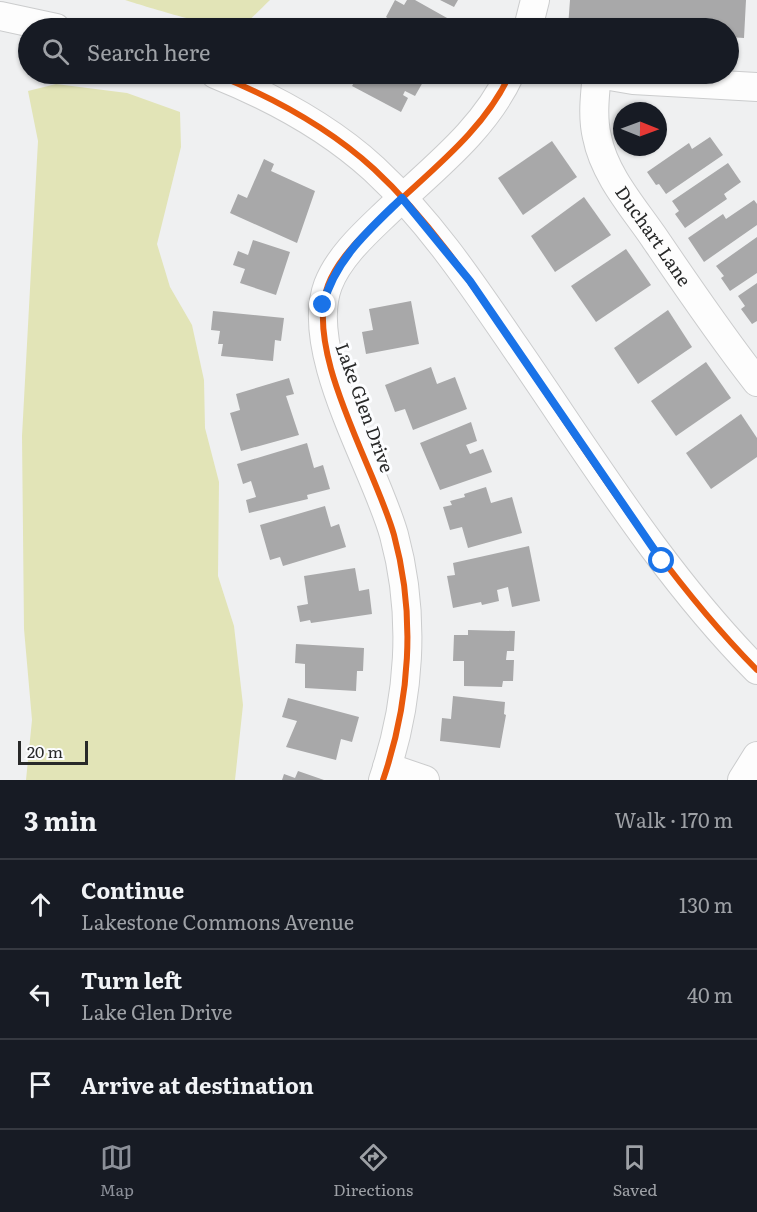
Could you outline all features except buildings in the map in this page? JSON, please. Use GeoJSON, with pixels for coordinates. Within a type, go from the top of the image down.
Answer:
{"type":"FeatureCollection","features":[{"type":"Feature","properties":{"kind":"street"},"geometry":{"type":"LineString","coordinates":[[530,18],[535,0]]}},
{"type":"Feature","properties":{"kind":"street"},"geometry":{"type":"LineString","coordinates":[[0,16],[18,20]]}},
{"type":"Feature","properties":{"kind":"street"},"geometry":{"type":"LineString","coordinates":[[241,84],[256,90],[321,128],[372,168],[402,198],[470,281],[662,561],[703,611],[757,670]]}},
{"type":"Feature","properties":{"kind":"street","name":"Lake Glen Drive"},"geometry":{"type":"LineString","coordinates":[[385,773],[406,692],[408,637],[401,566],[394,533],[331,368],[321,325],[328,285],[353,246],[469,134],[490,108],[504,84]]}},
{"type":"Feature","properties":{"kind":"street","name":"Duchart Lane"},"geometry":{"type":"LineString","coordinates":[[597,84],[594,107],[597,138],[604,161],[621,190],[726,343],[757,382]]}},
{"type":"Feature","properties":{"kind":"street","name":"Duchart Lane"},"geometry":{"type":"LineString","coordinates":[[704,84],[757,87]]}},
{"type":"Feature","properties":{"kind":"street"},"geometry":{"type":"LineString","coordinates":[[742,780],[757,756]]}},
{"type":"Feature","properties":{"kind":"street"},"geometry":{"type":"LineString","coordinates":[[385,773],[425,780]]}},
{"type":"Feature","properties":{"kind":"green space"},"geometry":{"type":"Polygon","coordinates":[[[125,0],[270,0],[251,18],[183,17],[125,0]]]}},
{"type":"Feature","properties":{"kind":"green space"},"geometry":{"type":"Polygon","coordinates":[[[56,84],[127,93],[180,112],[181,147],[157,244],[170,287],[192,325],[204,380],[205,428],[219,482],[218,576],[234,626],[243,705],[235,780],[26,780],[32,720],[24,629],[22,436],[38,141],[28,91],[56,84]]]}},
{"type":"Feature","properties":{"kind":"cycle path"},"geometry":{"type":"LineString","coordinates":[[237,84],[299,114],[338,140],[374,169],[414,210],[499,323],[659,555],[722,633],[757,670]]}},
{"type":"Feature","properties":{"kind":"cycle path"},"geometry":{"type":"LineString","coordinates":[[383,780],[399,720],[404,689],[407,658],[405,596],[401,566],[385,507],[344,410],[333,376],[325,343],[323,312],[328,285],[344,257],[469,134],[485,115],[505,84]]}},
{"type":"Feature","properties":{"kind":"route"},"geometry":{"type":"LineString","coordinates":[[323,305],[328,285],[353,246],[402,198],[430,229],[470,281],[662,561]]}}]}
